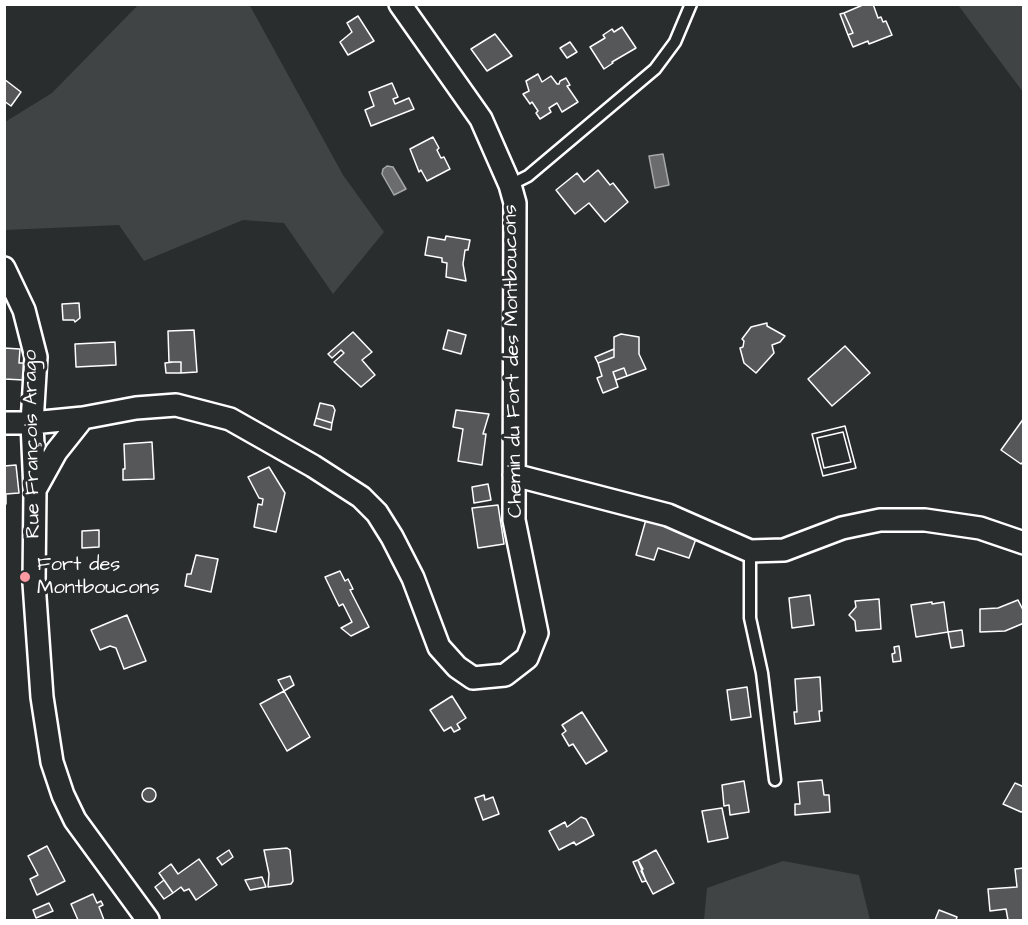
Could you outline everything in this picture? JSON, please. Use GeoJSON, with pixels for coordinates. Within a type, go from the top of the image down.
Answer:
{"type":"FeatureCollection","features":[{"type":"Feature","properties":{"kind":"street","name":"Chemin du Fort des Montboucons"},"geometry":{"type":"LineString","coordinates":[[4,423],[83,418],[136,408],[176,405],[230,419],[361,496],[377,513],[413,578],[439,646],[457,667],[473,678],[505,675],[527,658],[537,633],[514,520],[515,203],[510,185],[481,119],[400,4]]}},
{"type":"Feature","properties":{"kind":"street","name":"Rue François Arago"},"geometry":{"type":"LineString","coordinates":[[4,268],[24,310],[36,357],[32,423],[35,490],[34,583],[42,697],[52,762],[63,795],[75,820],[148,921]]}},
{"type":"Feature","properties":{"kind":"street"},"geometry":{"type":"LineString","coordinates":[[35,490],[56,452],[83,418]]}},
{"type":"Feature","properties":{"kind":"street"},"geometry":{"type":"LineString","coordinates":[[513,475],[668,515],[750,551],[784,550],[843,528],[880,520],[925,520],[980,528],[1023,543]]}},
{"type":"Feature","properties":{"kind":"lane","name":"Chemin du Fort des Montboucons"},"geometry":{"type":"LineString","coordinates":[[510,185],[528,176],[655,69],[675,42],[691,4]]}},
{"type":"Feature","properties":{"kind":"lane"},"geometry":{"type":"LineString","coordinates":[[750,551],[750,618],[762,674],[775,780]]}},
{"type":"Feature","properties":{"kind":"shaded area"},"geometry":{"type":"Polygon","coordinates":[[[249,4],[343,175],[384,232],[333,294],[284,223],[243,220],[144,261],[119,225],[5,230],[5,122],[52,93],[138,5],[249,4]]]}},
{"type":"Feature","properties":{"kind":"shaded area"},"geometry":{"type":"Polygon","coordinates":[[[958,5],[1023,5],[1023,92],[958,5]]]}},
{"type":"Feature","properties":{"kind":"shaded area"},"geometry":{"type":"Polygon","coordinates":[[[663,154],[669,185],[655,188],[649,156],[663,154]]]}},
{"type":"Feature","properties":{"kind":"shaded area"},"geometry":{"type":"Polygon","coordinates":[[[387,166],[393,167],[406,189],[394,195],[382,174],[383,169],[387,166]]]}},
{"type":"Feature","properties":{"kind":"shaded area"},"geometry":{"type":"Polygon","coordinates":[[[783,861],[859,875],[870,920],[704,920],[707,888],[783,861]]]}},
{"type":"Feature","properties":{"kind":"building"},"geometry":{"type":"Polygon","coordinates":[[[865,4],[873,4],[878,18],[881,17],[883,22],[886,21],[892,35],[869,44],[868,41],[853,47],[848,35],[853,33],[844,13],[865,4]]]}},
{"type":"Feature","properties":{"kind":"building"},"geometry":{"type":"Polygon","coordinates":[[[844,13],[853,33],[848,35],[840,14],[844,13]]]}},
{"type":"Feature","properties":{"kind":"building"},"geometry":{"type":"Polygon","coordinates":[[[358,16],[374,41],[348,55],[340,42],[352,32],[347,23],[358,16]]]}},
{"type":"Feature","properties":{"kind":"building"},"geometry":{"type":"Polygon","coordinates":[[[622,27],[636,48],[604,69],[590,47],[605,38],[603,35],[612,29],[614,32],[622,27]]]}},
{"type":"Feature","properties":{"kind":"building"},"geometry":{"type":"Polygon","coordinates":[[[495,34],[512,56],[487,71],[471,49],[495,34]]]}},
{"type":"Feature","properties":{"kind":"building"},"geometry":{"type":"Polygon","coordinates":[[[570,42],[577,52],[567,58],[560,48],[570,42]]]}},
{"type":"Feature","properties":{"kind":"building"},"geometry":{"type":"Polygon","coordinates":[[[538,74],[542,82],[551,76],[559,84],[566,78],[570,85],[567,86],[578,102],[562,112],[557,103],[549,108],[551,112],[540,119],[532,102],[530,104],[523,94],[529,91],[526,81],[538,74]]]}},
{"type":"Feature","properties":{"kind":"building"},"geometry":{"type":"Polygon","coordinates":[[[4,79],[21,92],[11,106],[4,101],[4,79]]]}},
{"type":"Feature","properties":{"kind":"building"},"geometry":{"type":"Polygon","coordinates":[[[392,83],[398,97],[393,99],[395,104],[409,98],[414,109],[371,126],[365,110],[374,106],[369,92],[392,83]]]}},
{"type":"Feature","properties":{"kind":"building"},"geometry":{"type":"Polygon","coordinates":[[[433,137],[441,158],[444,157],[450,169],[427,181],[421,170],[419,172],[410,149],[433,137]]]}},
{"type":"Feature","properties":{"kind":"building"},"geometry":{"type":"Polygon","coordinates":[[[598,170],[610,185],[613,183],[628,202],[605,222],[589,203],[575,214],[556,190],[577,173],[584,182],[598,170]]]}},
{"type":"Feature","properties":{"kind":"building"},"geometry":{"type":"Polygon","coordinates":[[[446,236],[470,240],[468,250],[465,250],[463,264],[466,281],[446,277],[447,263],[442,262],[442,258],[425,255],[428,237],[445,240],[446,236]]]}},
{"type":"Feature","properties":{"kind":"building"},"geometry":{"type":"Polygon","coordinates":[[[79,303],[80,318],[75,322],[74,320],[63,320],[62,304],[79,303]]]}},
{"type":"Feature","properties":{"kind":"building"},"geometry":{"type":"Polygon","coordinates":[[[767,323],[767,326],[785,336],[780,342],[772,345],[774,353],[756,373],[744,363],[740,348],[743,347],[742,339],[751,327],[767,323]]]}},
{"type":"Feature","properties":{"kind":"building"},"geometry":{"type":"Polygon","coordinates":[[[194,330],[197,372],[181,373],[181,362],[169,362],[168,331],[194,330]]]}},
{"type":"Feature","properties":{"kind":"building"},"geometry":{"type":"Polygon","coordinates":[[[448,330],[466,335],[461,354],[443,349],[448,330]]]}},
{"type":"Feature","properties":{"kind":"building"},"geometry":{"type":"Polygon","coordinates":[[[353,332],[372,352],[362,360],[375,375],[361,387],[334,362],[344,353],[341,350],[332,358],[328,354],[353,332]]]}},
{"type":"Feature","properties":{"kind":"building"},"geometry":{"type":"Polygon","coordinates":[[[621,334],[639,337],[639,354],[646,369],[627,376],[624,368],[613,372],[618,387],[603,393],[597,378],[602,376],[598,363],[614,357],[614,337],[621,334]]]}},
{"type":"Feature","properties":{"kind":"building"},"geometry":{"type":"Polygon","coordinates":[[[115,342],[116,365],[76,367],[75,344],[115,342]]]}},
{"type":"Feature","properties":{"kind":"building"},"geometry":{"type":"Polygon","coordinates":[[[845,346],[870,373],[832,406],[808,379],[845,346]]]}},
{"type":"Feature","properties":{"kind":"building"},"geometry":{"type":"Polygon","coordinates":[[[4,348],[20,349],[19,363],[25,363],[24,380],[4,379],[4,348]]]}},
{"type":"Feature","properties":{"kind":"building"},"geometry":{"type":"Polygon","coordinates":[[[614,349],[614,357],[598,363],[595,357],[614,349]]]}},
{"type":"Feature","properties":{"kind":"building"},"geometry":{"type":"Polygon","coordinates":[[[181,362],[181,373],[166,373],[165,363],[181,362]]]}},
{"type":"Feature","properties":{"kind":"building"},"geometry":{"type":"Polygon","coordinates":[[[624,368],[627,376],[616,380],[613,372],[624,368]]]}},
{"type":"Feature","properties":{"kind":"building"},"geometry":{"type":"Polygon","coordinates":[[[320,403],[333,406],[335,410],[332,423],[316,418],[320,403]]]}},
{"type":"Feature","properties":{"kind":"building"},"geometry":{"type":"Polygon","coordinates":[[[456,410],[489,414],[483,434],[486,434],[482,465],[458,461],[463,429],[453,427],[456,410]]]}},
{"type":"Feature","properties":{"kind":"building"},"geometry":{"type":"Polygon","coordinates":[[[316,418],[332,423],[331,430],[314,425],[316,418]]]}},
{"type":"Feature","properties":{"kind":"building"},"geometry":{"type":"Polygon","coordinates":[[[1024,418],[1024,461],[1021,464],[1001,450],[1024,418]]]}},
{"type":"Feature","properties":{"kind":"building"},"geometry":{"type":"Polygon","coordinates":[[[845,426],[856,468],[823,476],[812,434],[845,426]],[[843,432],[817,438],[824,468],[851,462],[843,432]]]}},
{"type":"Feature","properties":{"kind":"building"},"geometry":{"type":"Polygon","coordinates":[[[845,426],[856,468],[823,476],[812,434],[845,426]]]}},
{"type":"Feature","properties":{"kind":"building"},"geometry":{"type":"Polygon","coordinates":[[[843,432],[851,462],[824,468],[817,438],[843,432]]]}},
{"type":"Feature","properties":{"kind":"building"},"geometry":{"type":"Polygon","coordinates":[[[152,442],[154,479],[123,480],[124,444],[152,442]]]}},
{"type":"Feature","properties":{"kind":"building"},"geometry":{"type":"Polygon","coordinates":[[[16,465],[19,493],[6,494],[6,504],[4,504],[4,466],[16,465]]]}},
{"type":"Feature","properties":{"kind":"building"},"geometry":{"type":"Polygon","coordinates":[[[269,467],[285,493],[276,532],[254,527],[258,504],[262,505],[263,499],[259,498],[248,477],[269,467]]]}},
{"type":"Feature","properties":{"kind":"building"},"geometry":{"type":"Polygon","coordinates":[[[488,484],[491,500],[474,503],[472,487],[488,484]]]}},
{"type":"Feature","properties":{"kind":"building"},"geometry":{"type":"Polygon","coordinates":[[[498,505],[504,544],[478,548],[472,508],[498,505]]]}},
{"type":"Feature","properties":{"kind":"building"},"geometry":{"type":"Polygon","coordinates":[[[647,516],[697,536],[689,558],[658,548],[654,560],[636,555],[647,516]]]}},
{"type":"Feature","properties":{"kind":"building"},"geometry":{"type":"Polygon","coordinates":[[[99,530],[99,547],[82,548],[82,531],[99,530]]]}},
{"type":"Feature","properties":{"kind":"building"},"geometry":{"type":"Polygon","coordinates":[[[196,555],[218,559],[211,592],[185,586],[187,574],[191,574],[196,555]]]}},
{"type":"Feature","properties":{"kind":"building"},"geometry":{"type":"Polygon","coordinates":[[[340,571],[345,581],[348,579],[353,589],[350,590],[369,627],[351,636],[341,628],[352,622],[343,604],[339,606],[325,577],[340,571]]]}},
{"type":"Feature","properties":{"kind":"building"},"geometry":{"type":"Polygon","coordinates":[[[810,595],[814,625],[792,628],[789,598],[810,595]]]}},
{"type":"Feature","properties":{"kind":"building"},"geometry":{"type":"Polygon","coordinates":[[[879,599],[881,629],[856,631],[855,621],[849,615],[856,607],[855,601],[879,599]]]}},
{"type":"Feature","properties":{"kind":"building"},"geometry":{"type":"Polygon","coordinates":[[[1018,600],[1024,612],[1024,623],[1005,631],[980,632],[980,609],[998,608],[1018,600]]]}},
{"type":"Feature","properties":{"kind":"building"},"geometry":{"type":"Polygon","coordinates":[[[932,602],[932,604],[944,602],[948,632],[916,637],[911,605],[932,602]]]}},
{"type":"Feature","properties":{"kind":"building"},"geometry":{"type":"Polygon","coordinates":[[[127,615],[146,661],[124,669],[116,648],[110,646],[100,650],[91,630],[127,615]]]}},
{"type":"Feature","properties":{"kind":"building"},"geometry":{"type":"Polygon","coordinates":[[[962,630],[964,646],[951,648],[948,632],[962,630]]]}},
{"type":"Feature","properties":{"kind":"building"},"geometry":{"type":"Polygon","coordinates":[[[899,646],[901,661],[893,662],[894,647],[899,646]]]}},
{"type":"Feature","properties":{"kind":"building"},"geometry":{"type":"Polygon","coordinates":[[[290,676],[294,685],[284,691],[278,680],[290,676]]]}},
{"type":"Feature","properties":{"kind":"building"},"geometry":{"type":"Polygon","coordinates":[[[820,677],[822,711],[819,711],[820,721],[795,724],[794,712],[797,712],[795,679],[820,677]]]}},
{"type":"Feature","properties":{"kind":"building"},"geometry":{"type":"Polygon","coordinates":[[[747,687],[751,717],[731,720],[727,690],[747,687]]]}},
{"type":"Feature","properties":{"kind":"building"},"geometry":{"type":"Polygon","coordinates":[[[284,691],[310,737],[287,751],[260,704],[284,691]]]}},
{"type":"Feature","properties":{"kind":"building"},"geometry":{"type":"Polygon","coordinates":[[[452,696],[466,718],[457,724],[460,729],[454,732],[451,727],[444,731],[430,710],[452,696]]]}},
{"type":"Feature","properties":{"kind":"building"},"geometry":{"type":"Polygon","coordinates":[[[582,712],[607,751],[586,764],[573,744],[569,746],[562,734],[566,731],[562,725],[582,712]]]}},
{"type":"Feature","properties":{"kind":"building"},"geometry":{"type":"Polygon","coordinates":[[[822,780],[824,795],[829,795],[830,812],[795,815],[795,804],[800,804],[798,782],[822,780]]]}},
{"type":"Feature","properties":{"kind":"building"},"geometry":{"type":"Polygon","coordinates":[[[744,781],[749,812],[730,815],[729,805],[724,806],[722,785],[744,781]]]}},
{"type":"Feature","properties":{"kind":"building"},"geometry":{"type":"Polygon","coordinates":[[[1015,783],[1024,787],[1024,811],[1021,812],[1003,804],[1015,783]]]}},
{"type":"Feature","properties":{"kind":"building"},"geometry":{"type":"Polygon","coordinates":[[[149,788],[154,790],[156,795],[154,800],[149,802],[144,800],[142,795],[144,790],[149,788]]]}},
{"type":"Feature","properties":{"kind":"building"},"geometry":{"type":"Polygon","coordinates":[[[484,795],[485,800],[493,797],[499,814],[483,820],[475,798],[484,795]]]}},
{"type":"Feature","properties":{"kind":"building"},"geometry":{"type":"Polygon","coordinates":[[[722,808],[728,838],[708,842],[702,811],[722,808]]]}},
{"type":"Feature","properties":{"kind":"building"},"geometry":{"type":"Polygon","coordinates":[[[581,817],[586,819],[594,835],[576,845],[574,842],[559,850],[549,831],[565,822],[567,827],[581,817]]]}},
{"type":"Feature","properties":{"kind":"building"},"geometry":{"type":"Polygon","coordinates":[[[47,846],[65,881],[37,895],[30,879],[38,875],[28,856],[47,846]]]}},
{"type":"Feature","properties":{"kind":"building"},"geometry":{"type":"Polygon","coordinates":[[[287,848],[290,850],[293,881],[291,884],[268,887],[269,874],[264,850],[287,848]]]}},
{"type":"Feature","properties":{"kind":"building"},"geometry":{"type":"Polygon","coordinates":[[[229,850],[233,857],[222,865],[217,858],[229,850]]]}},
{"type":"Feature","properties":{"kind":"building"},"geometry":{"type":"Polygon","coordinates":[[[656,850],[674,883],[653,894],[638,860],[656,850]]]}},
{"type":"Feature","properties":{"kind":"building"},"geometry":{"type":"Polygon","coordinates":[[[199,859],[217,885],[196,900],[189,889],[184,891],[181,887],[173,893],[159,873],[171,864],[178,874],[199,859]]]}},
{"type":"Feature","properties":{"kind":"building"},"geometry":{"type":"Polygon","coordinates":[[[638,860],[646,881],[642,882],[633,862],[638,860]]]}},
{"type":"Feature","properties":{"kind":"building"},"geometry":{"type":"Polygon","coordinates":[[[1024,868],[1023,920],[1008,920],[1006,909],[990,911],[988,889],[1017,887],[1015,869],[1024,868]]]}},
{"type":"Feature","properties":{"kind":"building"},"geometry":{"type":"Polygon","coordinates":[[[262,877],[266,887],[250,890],[245,880],[262,877]]]}},
{"type":"Feature","properties":{"kind":"building"},"geometry":{"type":"Polygon","coordinates":[[[164,880],[173,893],[164,899],[155,887],[164,880]]]}},
{"type":"Feature","properties":{"kind":"building"},"geometry":{"type":"Polygon","coordinates":[[[93,894],[97,903],[101,901],[103,905],[99,907],[104,920],[78,920],[71,904],[93,894]]]}},
{"type":"Feature","properties":{"kind":"building"},"geometry":{"type":"Polygon","coordinates":[[[49,903],[53,911],[36,918],[33,910],[49,903]]]}},
{"type":"Feature","properties":{"kind":"building"},"geometry":{"type":"Polygon","coordinates":[[[939,910],[957,917],[956,920],[935,920],[939,910]]]}},
{"type":"Feature","properties":{"kind":"place","name":"Fort des Montboucons"},"geometry":{"type":"Point","coordinates":[25,577]}}]}
